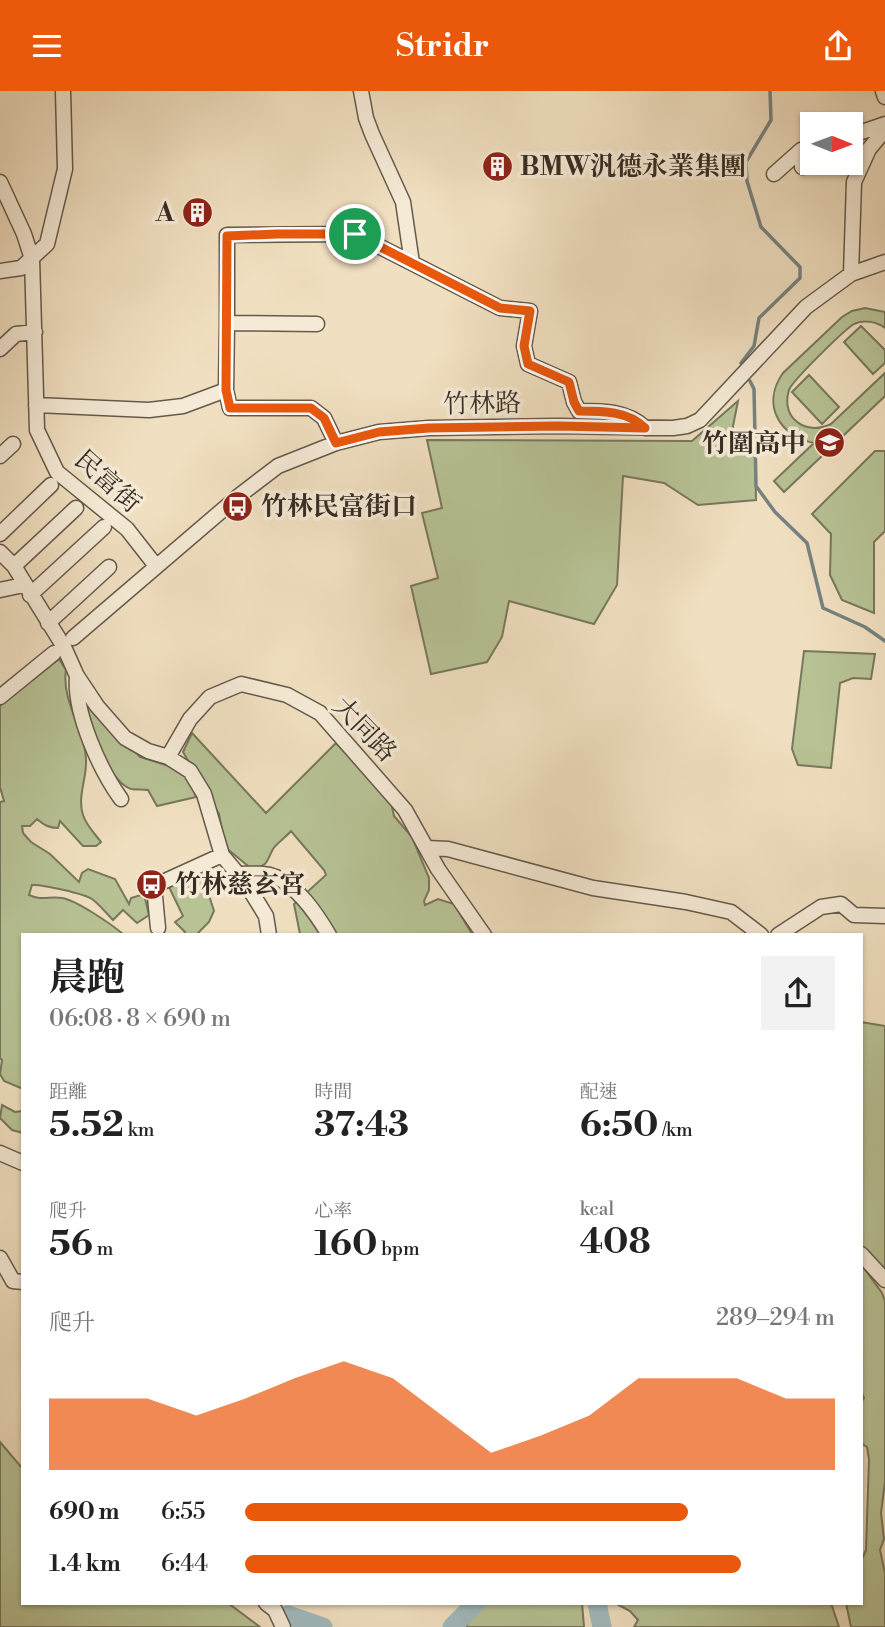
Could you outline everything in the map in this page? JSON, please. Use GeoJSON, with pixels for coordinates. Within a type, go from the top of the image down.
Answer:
{"type":"FeatureCollection","features":[{"type":"Feature","properties":{"kind":"street"},"geometry":{"type":"LineString","coordinates":[[0,271],[21,268],[32,259],[47,244],[64,209],[63,91]]}},
{"type":"Feature","properties":{"kind":"street"},"geometry":{"type":"LineString","coordinates":[[361,91],[372,134],[403,202],[412,263]]}},
{"type":"Feature","properties":{"kind":"street"},"geometry":{"type":"LineString","coordinates":[[883,91],[885,97]]}},
{"type":"Feature","properties":{"kind":"street"},"geometry":{"type":"LineString","coordinates":[[863,132],[885,124]]}},
{"type":"Feature","properties":{"kind":"street"},"geometry":{"type":"LineString","coordinates":[[851,274],[854,182],[869,149],[885,130]]}},
{"type":"Feature","properties":{"kind":"street"},"geometry":{"type":"LineString","coordinates":[[774,174],[800,151]]}},
{"type":"Feature","properties":{"kind":"street","name":"民富街"},"geometry":{"type":"LineString","coordinates":[[0,182],[24,234],[32,259],[37,430],[57,472],[127,529],[156,566]]}},
{"type":"Feature","properties":{"kind":"street"},"geometry":{"type":"LineString","coordinates":[[336,443],[324,418],[311,408],[230,408],[226,390],[227,236],[355,234],[500,308],[530,311],[524,346],[528,364],[569,382],[579,411],[623,414],[634,417],[645,428]]}},
{"type":"Feature","properties":{"kind":"street","name":"竹林路"},"geometry":{"type":"LineString","coordinates":[[75,634],[278,466],[336,443],[379,432],[429,428],[687,426],[700,419],[806,307],[851,274],[885,262]]}},
{"type":"Feature","properties":{"kind":"street"},"geometry":{"type":"LineString","coordinates":[[227,323],[317,324]]}},
{"type":"Feature","properties":{"kind":"street"},"geometry":{"type":"LineString","coordinates":[[0,349],[16,334],[35,332]]}},
{"type":"Feature","properties":{"kind":"street"},"geometry":{"type":"LineString","coordinates":[[36,405],[149,410],[183,406],[226,390]]}},
{"type":"Feature","properties":{"kind":"street"},"geometry":{"type":"LineString","coordinates":[[0,456],[13,444]]}},
{"type":"Feature","properties":{"kind":"street"},"geometry":{"type":"LineString","coordinates":[[0,534],[51,485]]}},
{"type":"Feature","properties":{"kind":"street"},"geometry":{"type":"LineString","coordinates":[[8,565],[76,508]]}},
{"type":"Feature","properties":{"kind":"street"},"geometry":{"type":"LineString","coordinates":[[0,590],[27,590],[104,527]]}},
{"type":"Feature","properties":{"kind":"street"},"geometry":{"type":"LineString","coordinates":[[0,552],[64,647],[77,675],[97,706],[125,738],[148,751],[168,757],[190,771],[204,794],[222,855],[247,885],[266,916],[269,933]]}},
{"type":"Feature","properties":{"kind":"street"},"geometry":{"type":"LineString","coordinates":[[48,623],[110,567]]}},
{"type":"Feature","properties":{"kind":"street"},"geometry":{"type":"LineString","coordinates":[[0,697],[50,655]]}},
{"type":"Feature","properties":{"kind":"street"},"geometry":{"type":"LineString","coordinates":[[77,675],[79,703],[89,735],[112,786],[121,799]]}},
{"type":"Feature","properties":{"kind":"street","name":"大同路"},"geometry":{"type":"LineString","coordinates":[[168,757],[190,719],[210,697],[241,684],[287,695],[320,713],[378,776],[405,810],[438,869],[483,933]]}},
{"type":"Feature","properties":{"kind":"street"},"geometry":{"type":"LineString","coordinates":[[427,848],[448,849],[593,888],[686,902],[731,912],[758,933]]}},
{"type":"Feature","properties":{"kind":"street"},"geometry":{"type":"LineString","coordinates":[[158,928],[154,886],[222,855]]}},
{"type":"Feature","properties":{"kind":"street"},"geometry":{"type":"LineString","coordinates":[[237,874],[261,873],[276,877],[298,893],[328,933]]}},
{"type":"Feature","properties":{"kind":"street"},"geometry":{"type":"LineString","coordinates":[[781,933],[821,907],[841,904],[853,915],[885,916]]}},
{"type":"Feature","properties":{"kind":"street"},"geometry":{"type":"LineString","coordinates":[[0,1153],[21,1162]]}},
{"type":"Feature","properties":{"kind":"street"},"geometry":{"type":"LineString","coordinates":[[863,1256],[885,1280]]}},
{"type":"Feature","properties":{"kind":"street"},"geometry":{"type":"LineString","coordinates":[[0,1258],[13,1281],[21,1282]]}},
{"type":"Feature","properties":{"kind":"street"},"geometry":{"type":"LineString","coordinates":[[268,1605],[275,1611],[283,1627]]}},
{"type":"Feature","properties":{"kind":"green space"},"geometry":{"type":"Polygon","coordinates":[[[865,308],[885,312],[885,328],[866,321],[848,328],[792,385],[787,400],[788,409],[792,417],[805,426],[813,428],[831,424],[885,373],[885,396],[784,492],[774,481],[814,443],[791,433],[777,417],[774,396],[777,385],[783,373],[842,317],[865,308]]]}},
{"type":"Feature","properties":{"kind":"green space"},"geometry":{"type":"Polygon","coordinates":[[[861,326],[885,350],[885,363],[873,374],[844,342],[861,326]]]}},
{"type":"Feature","properties":{"kind":"green space"},"geometry":{"type":"Polygon","coordinates":[[[809,375],[839,407],[822,424],[792,392],[809,375]]]}},
{"type":"Feature","properties":{"kind":"green space"},"geometry":{"type":"Polygon","coordinates":[[[738,401],[729,446],[755,453],[756,500],[698,505],[664,483],[623,476],[617,585],[594,624],[509,601],[502,637],[487,662],[431,674],[411,586],[438,578],[422,513],[442,508],[427,440],[692,441],[738,401]]]}},
{"type":"Feature","properties":{"kind":"green space"},"geometry":{"type":"Polygon","coordinates":[[[875,451],[885,451],[885,531],[874,542],[874,613],[842,600],[830,575],[831,534],[812,514],[875,451]]]}},
{"type":"Feature","properties":{"kind":"green space"},"geometry":{"type":"Polygon","coordinates":[[[804,651],[875,654],[871,679],[853,678],[840,683],[831,768],[798,765],[792,749],[804,651]]]}},
{"type":"Feature","properties":{"kind":"green space"},"geometry":{"type":"Polygon","coordinates":[[[59,659],[66,670],[67,693],[85,749],[86,767],[81,808],[88,826],[101,842],[96,846],[83,846],[60,821],[58,828],[55,828],[37,819],[30,826],[22,826],[23,833],[79,882],[82,873],[88,869],[115,879],[129,904],[131,898],[144,894],[149,915],[137,923],[123,910],[113,920],[88,897],[32,885],[29,895],[76,903],[122,933],[21,933],[21,1088],[4,1081],[0,1074],[0,802],[4,801],[0,787],[0,706],[59,659]]]}},
{"type":"Feature","properties":{"kind":"green space"},"geometry":{"type":"Polygon","coordinates":[[[83,694],[140,757],[169,766],[189,779],[196,797],[157,806],[148,790],[131,789],[122,783],[106,761],[83,694]]]}},
{"type":"Feature","properties":{"kind":"green space"},"geometry":{"type":"Polygon","coordinates":[[[192,733],[266,813],[336,743],[390,798],[394,816],[412,837],[429,878],[425,905],[438,899],[454,904],[471,933],[300,933],[294,904],[326,875],[324,870],[291,831],[275,847],[265,864],[253,870],[225,847],[219,814],[183,752],[192,733]]]}},
{"type":"Feature","properties":{"kind":"green space"},"geometry":{"type":"Polygon","coordinates":[[[209,868],[206,886],[214,911],[209,922],[198,933],[184,933],[175,922],[183,916],[169,887],[209,868]]]}},
{"type":"Feature","properties":{"kind":"green space"},"geometry":{"type":"Polygon","coordinates":[[[863,1022],[885,1026],[885,1272],[863,1250],[863,1022]]]}},
{"type":"Feature","properties":{"kind":"green space"},"geometry":{"type":"Polygon","coordinates":[[[2,1105],[15,1112],[21,1111],[21,1132],[12,1130],[0,1118],[2,1105]]]}},
{"type":"Feature","properties":{"kind":"green space"},"geometry":{"type":"Polygon","coordinates":[[[863,1267],[885,1301],[885,1482],[881,1513],[884,1539],[880,1550],[885,1573],[885,1627],[851,1627],[846,1605],[863,1605],[869,1459],[867,1447],[863,1444],[863,1267]]]}},
{"type":"Feature","properties":{"kind":"green space"},"geometry":{"type":"Polygon","coordinates":[[[0,1442],[21,1467],[21,1605],[231,1605],[260,1627],[0,1627],[0,1442]]]}},
{"type":"Feature","properties":{"kind":"green space"},"geometry":{"type":"Polygon","coordinates":[[[477,1605],[582,1605],[584,1627],[467,1627],[468,1617],[477,1605]]]}},
{"type":"Feature","properties":{"kind":"green space"},"geometry":{"type":"Polygon","coordinates":[[[619,1605],[832,1605],[839,1627],[634,1627],[638,1620],[630,1611],[619,1605]]]}},
{"type":"Feature","properties":{"kind":"waterway"},"geometry":{"type":"LineString","coordinates":[[741,363],[754,346],[759,318],[800,278],[800,267],[761,227],[747,181],[746,162],[771,120],[770,91]]}},
{"type":"Feature","properties":{"kind":"waterway"},"geometry":{"type":"LineString","coordinates":[[750,381],[754,389],[756,486],[775,512],[807,543],[823,608],[865,627],[885,641]]}},
{"type":"Feature","properties":{"kind":"waterway"},"geometry":{"type":"LineString","coordinates":[[452,1627],[474,1605]]}},
{"type":"Feature","properties":{"kind":"waterway"},"geometry":{"type":"LineString","coordinates":[[597,1605],[602,1627]]}},
{"type":"Feature","properties":{"kind":"waterway"},"geometry":{"type":"LineString","coordinates":[[288,1615],[323,1627]]}},
{"type":"Feature","properties":{"kind":"place","name":"BMW汎德永業集團"},"geometry":{"type":"Point","coordinates":[497,166]}},
{"type":"Feature","properties":{"kind":"place","name":"A"},"geometry":{"type":"Point","coordinates":[197,212]}},
{"type":"Feature","properties":{"kind":"place","name":"竹圍高中"},"geometry":{"type":"Point","coordinates":[829,443]}},
{"type":"Feature","properties":{"kind":"place","name":"竹林民富街口"},"geometry":{"type":"Point","coordinates":[238,506]}},
{"type":"Feature","properties":{"kind":"place","name":"竹林慈玄宮"},"geometry":{"type":"Point","coordinates":[152,884]}},
{"type":"Feature","properties":{"kind":"route"},"geometry":{"type":"LineString","coordinates":[[355,234],[500,308],[530,311],[524,346],[528,364],[569,382],[579,411],[623,414],[634,417],[645,428],[429,428],[379,432],[336,443],[324,418],[311,408],[230,408],[226,390],[227,236],[355,234]]}}]}
